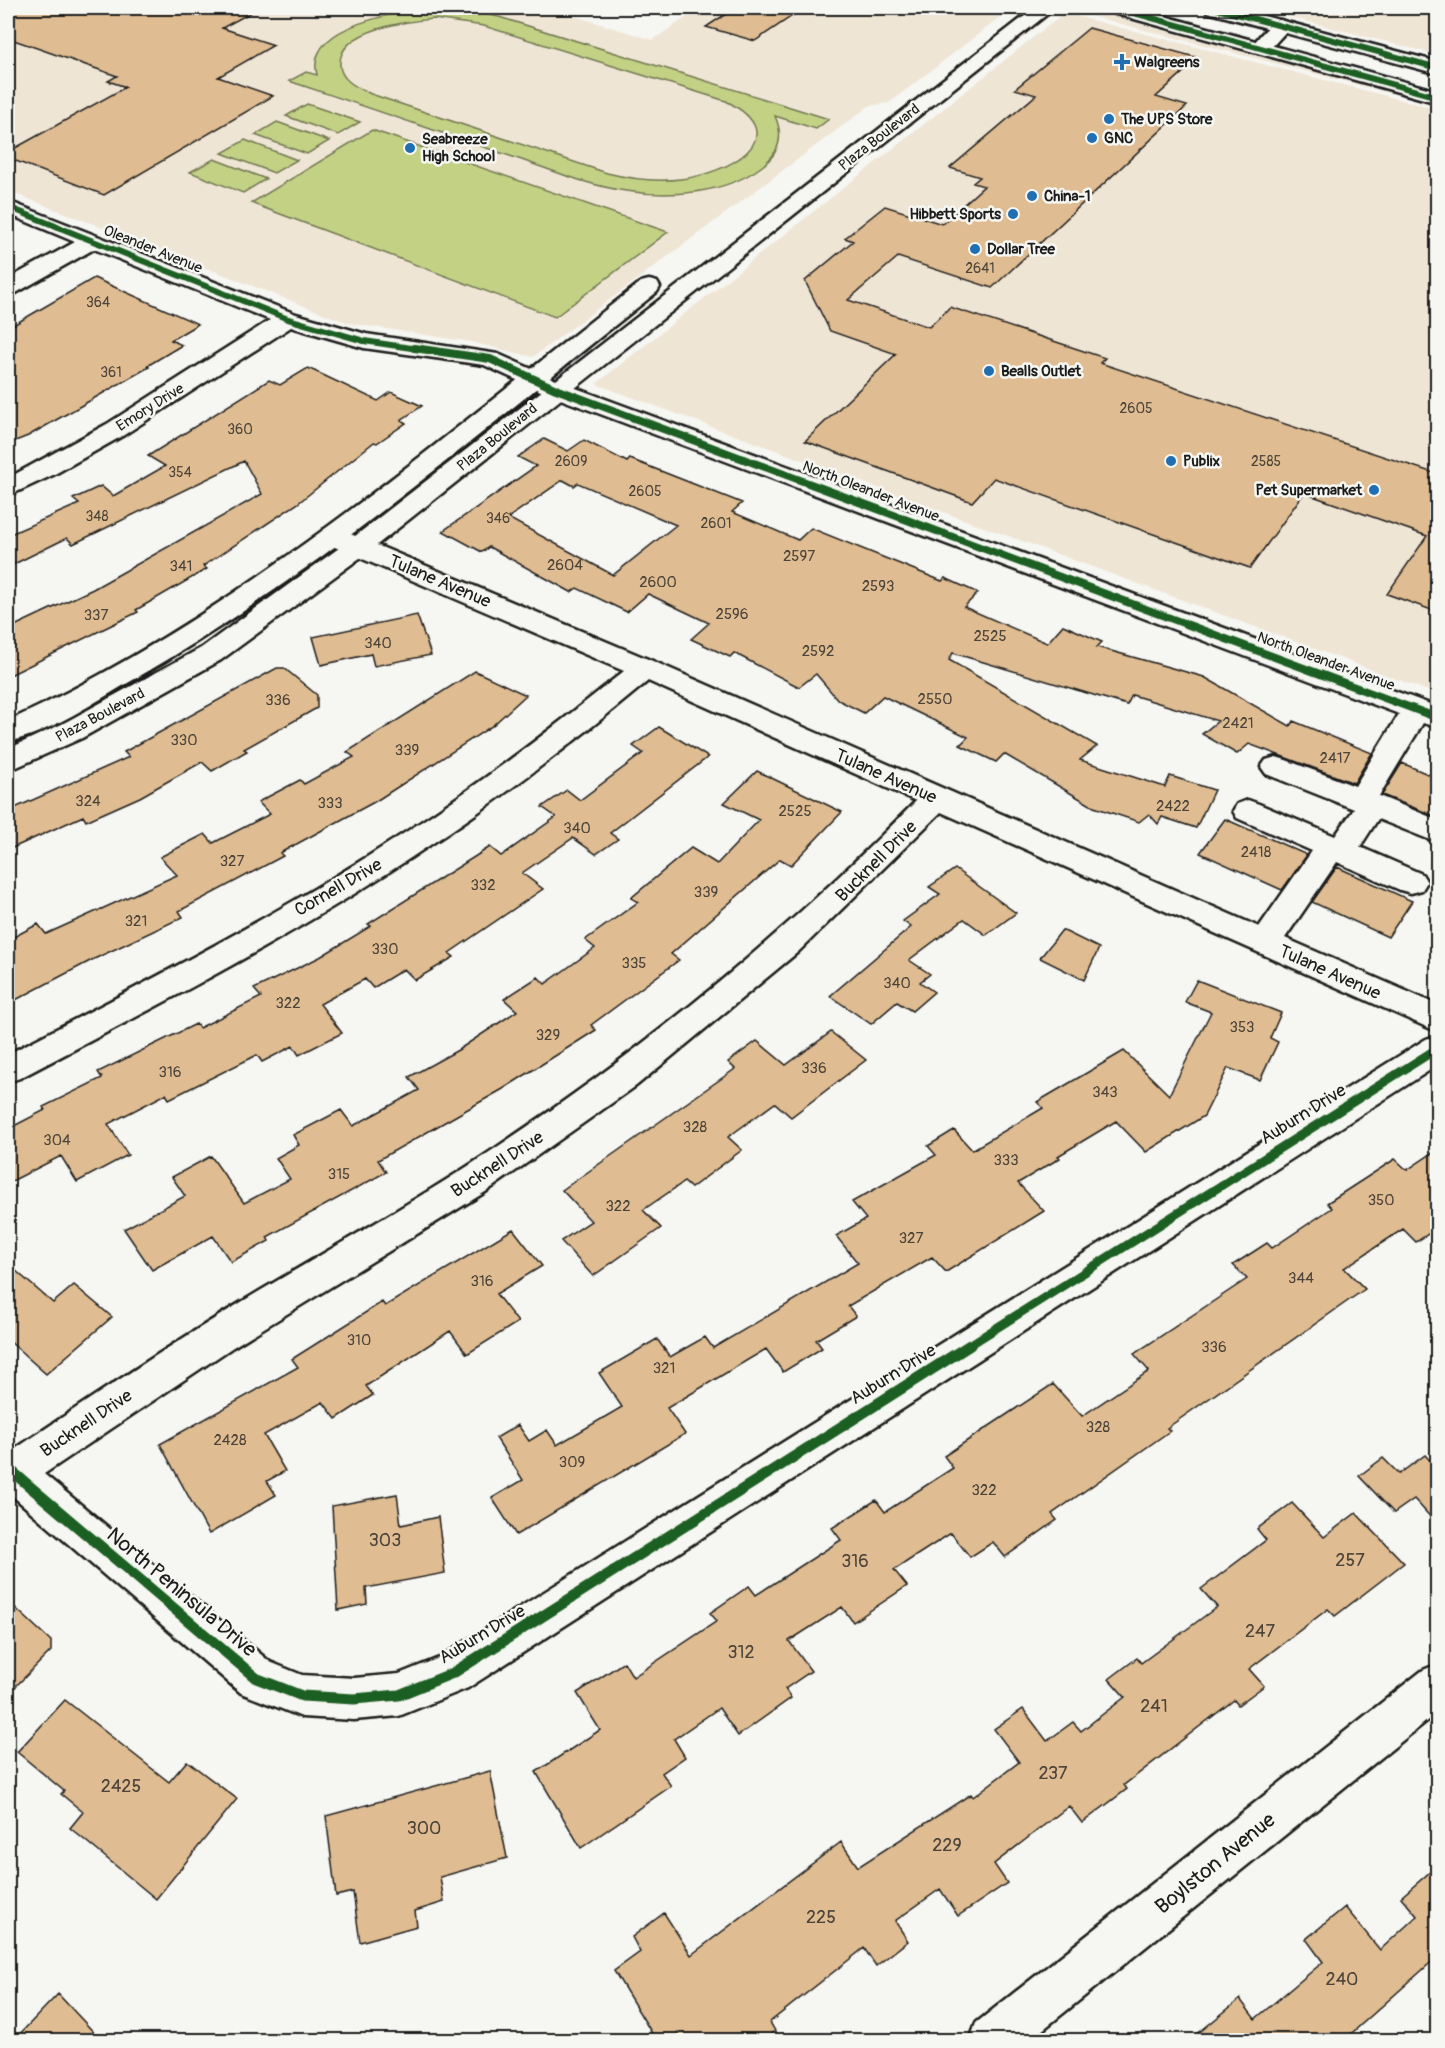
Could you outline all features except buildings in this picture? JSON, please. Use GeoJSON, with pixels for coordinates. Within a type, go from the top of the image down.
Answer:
{"type":"FeatureCollection","features":[{"type":"Feature","properties":{"kind":"street","name":"Plaza Boulevard"},"geometry":{"type":"LineString","coordinates":[[853,130],[1012,8]]}},
{"type":"Feature","properties":{"kind":"street","name":"Plaza Boulevard"},"geometry":{"type":"LineString","coordinates":[[8,761],[72,731],[211,654],[359,546],[748,238],[1046,8]]}},
{"type":"Feature","properties":{"kind":"street"},"geometry":{"type":"LineString","coordinates":[[1116,8],[1262,46],[1437,97]]}},
{"type":"Feature","properties":{"kind":"street"},"geometry":{"type":"LineString","coordinates":[[1214,8],[1437,68]]}},
{"type":"Feature","properties":{"kind":"street"},"geometry":{"type":"LineString","coordinates":[[1262,46],[1281,26]]}},
{"type":"Feature","properties":{"kind":"street"},"geometry":{"type":"LineString","coordinates":[[979,33],[1005,39]]}},
{"type":"Feature","properties":{"kind":"street"},"geometry":{"type":"LineString","coordinates":[[918,80],[944,86]]}},
{"type":"Feature","properties":{"kind":"street","name":"Oleander Avenue"},"geometry":{"type":"LineString","coordinates":[[8,207],[288,319]]}},
{"type":"Feature","properties":{"kind":"street"},"geometry":{"type":"LineString","coordinates":[[723,230],[748,238]]}},
{"type":"Feature","properties":{"kind":"street"},"geometry":{"type":"LineString","coordinates":[[8,288],[93,241]]}},
{"type":"Feature","properties":{"kind":"street","name":"Plaza Boulevard"},"geometry":{"type":"LineString","coordinates":[[8,732],[61,708],[188,637],[332,536],[668,273]]}},
{"type":"Feature","properties":{"kind":"street","name":"North Oleander Avenue"},"geometry":{"type":"LineString","coordinates":[[288,319],[364,341],[490,358],[556,389],[1427,714]]}},
{"type":"Feature","properties":{"kind":"street","name":"Emory Drive"},"geometry":{"type":"LineString","coordinates":[[8,488],[148,410],[288,319]]}},
{"type":"Feature","properties":{"kind":"street","name":"Tulane Avenue"},"geometry":{"type":"LineString","coordinates":[[332,536],[645,669],[1437,1019]]}},
{"type":"Feature","properties":{"kind":"street","name":"Cornell Drive"},"geometry":{"type":"LineString","coordinates":[[8,1069],[190,974],[386,860],[551,745],[645,669]]}},
{"type":"Feature","properties":{"kind":"street"},"geometry":{"type":"LineString","coordinates":[[1265,943],[1336,849],[1427,714]]}},
{"type":"Feature","properties":{"kind":"street"},"geometry":{"type":"LineString","coordinates":[[1276,767],[1437,832]]}},
{"type":"Feature","properties":{"kind":"street","name":"Bucknell Drive"},"geometry":{"type":"LineString","coordinates":[[10,1470],[220,1335],[508,1158],[590,1101],[698,1018],[819,917],[937,798]]}},
{"type":"Feature","properties":{"kind":"street"},"geometry":{"type":"LineString","coordinates":[[1248,811],[1412,882]]}},
{"type":"Feature","properties":{"kind":"street","name":"Auburn Drive"},"geometry":{"type":"LineString","coordinates":[[354,1700],[399,1695],[453,1673],[1437,1048]]}},
{"type":"Feature","properties":{"kind":"street","name":"North Peninsula Drive"},"geometry":{"type":"LineString","coordinates":[[10,1470],[256,1678],[302,1696],[354,1700]]}},
{"type":"Feature","properties":{"kind":"street","name":"Boylston Avenue"},"geometry":{"type":"LineString","coordinates":[[993,2040],[1437,1685]]}},
{"type":"Feature","properties":{"kind":"shaded area","name":"Seabreeze High School"},"geometry":{"type":"Polygon","coordinates":[[[8,8],[548,8],[653,40],[700,8],[1012,8],[889,103],[869,106],[533,357],[471,342],[348,323],[8,191],[8,8]]]}},
{"type":"Feature","properties":{"kind":"shaded area"},"geometry":{"type":"Polygon","coordinates":[[[1059,8],[1084,8],[1429,103],[1067,10],[1058,10],[587,378],[1059,8]]]}},
{"type":"Feature","properties":{"kind":"shaded area"},"geometry":{"type":"Polygon","coordinates":[[[1255,8],[1437,8],[1437,55],[1255,8]]]}},
{"type":"Feature","properties":{"kind":"shaded area"},"geometry":{"type":"Polygon","coordinates":[[[1064,13],[1437,109],[1437,694],[596,384],[1064,13]]]}},
{"type":"Feature","properties":{"kind":"green space"},"geometry":{"type":"Polygon","coordinates":[[[435,9],[469,11],[499,17],[829,119],[816,129],[775,116],[780,137],[776,150],[761,167],[731,183],[696,192],[643,193],[579,180],[289,81],[306,72],[317,75],[317,58],[325,43],[340,32],[380,17],[435,9]],[[434,19],[378,29],[351,42],[343,51],[341,69],[350,83],[371,94],[625,177],[662,180],[699,176],[734,162],[747,152],[755,141],[755,128],[746,115],[726,101],[484,26],[434,19]]]}},
{"type":"Feature","properties":{"kind":"green space"},"geometry":{"type":"Polygon","coordinates":[[[307,104],[360,122],[338,135],[286,116],[307,104]]]}},
{"type":"Feature","properties":{"kind":"green space"},"geometry":{"type":"Polygon","coordinates":[[[277,122],[329,141],[307,154],[255,135],[277,122]]]}},
{"type":"Feature","properties":{"kind":"green space"},"geometry":{"type":"Polygon","coordinates":[[[372,130],[668,232],[555,317],[251,203],[372,130]]]}},
{"type":"Feature","properties":{"kind":"green space"},"geometry":{"type":"Polygon","coordinates":[[[245,140],[297,160],[274,173],[222,153],[245,140]]]}},
{"type":"Feature","properties":{"kind":"green space"},"geometry":{"type":"Polygon","coordinates":[[[214,159],[266,179],[243,193],[190,172],[214,159]]]}},
{"type":"Feature","properties":{"kind":"cycle path"},"geometry":{"type":"LineString","coordinates":[[1116,8],[1438,97]]}},
{"type":"Feature","properties":{"kind":"cycle path"},"geometry":{"type":"LineString","coordinates":[[1214,8],[1438,68]]}},
{"type":"Feature","properties":{"kind":"cycle path"},"geometry":{"type":"LineString","coordinates":[[8,207],[288,319],[364,341],[490,359],[556,389],[1438,718]]}},
{"type":"Feature","properties":{"kind":"cycle path"},"geometry":{"type":"LineString","coordinates":[[8,1468],[256,1678],[302,1696],[354,1699],[399,1695],[453,1673],[1438,1048]]}},
{"type":"Feature","properties":{"kind":"place","name":"Walgreens"},"geometry":{"type":"Point","coordinates":[1122,62]}},
{"type":"Feature","properties":{"kind":"place","name":"The UPS Store"},"geometry":{"type":"Point","coordinates":[1109,119]}},
{"type":"Feature","properties":{"kind":"place","name":"GNC"},"geometry":{"type":"Point","coordinates":[1092,138]}},
{"type":"Feature","properties":{"kind":"place","name":"Seabreeze High School"},"geometry":{"type":"Point","coordinates":[410,148]}},
{"type":"Feature","properties":{"kind":"place","name":"China-1"},"geometry":{"type":"Point","coordinates":[1032,196]}},
{"type":"Feature","properties":{"kind":"place","name":"Hibbett Sports"},"geometry":{"type":"Point","coordinates":[1013,214]}},
{"type":"Feature","properties":{"kind":"place","name":"Dollar Tree"},"geometry":{"type":"Point","coordinates":[975,249]}},
{"type":"Feature","properties":{"kind":"place","name":"Bealls Outlet"},"geometry":{"type":"Point","coordinates":[989,371]}},
{"type":"Feature","properties":{"kind":"place","name":"Publix"},"geometry":{"type":"Point","coordinates":[1171,461]}},
{"type":"Feature","properties":{"kind":"place","name":"Pet Supermarket"},"geometry":{"type":"Point","coordinates":[1374,490]}}]}
